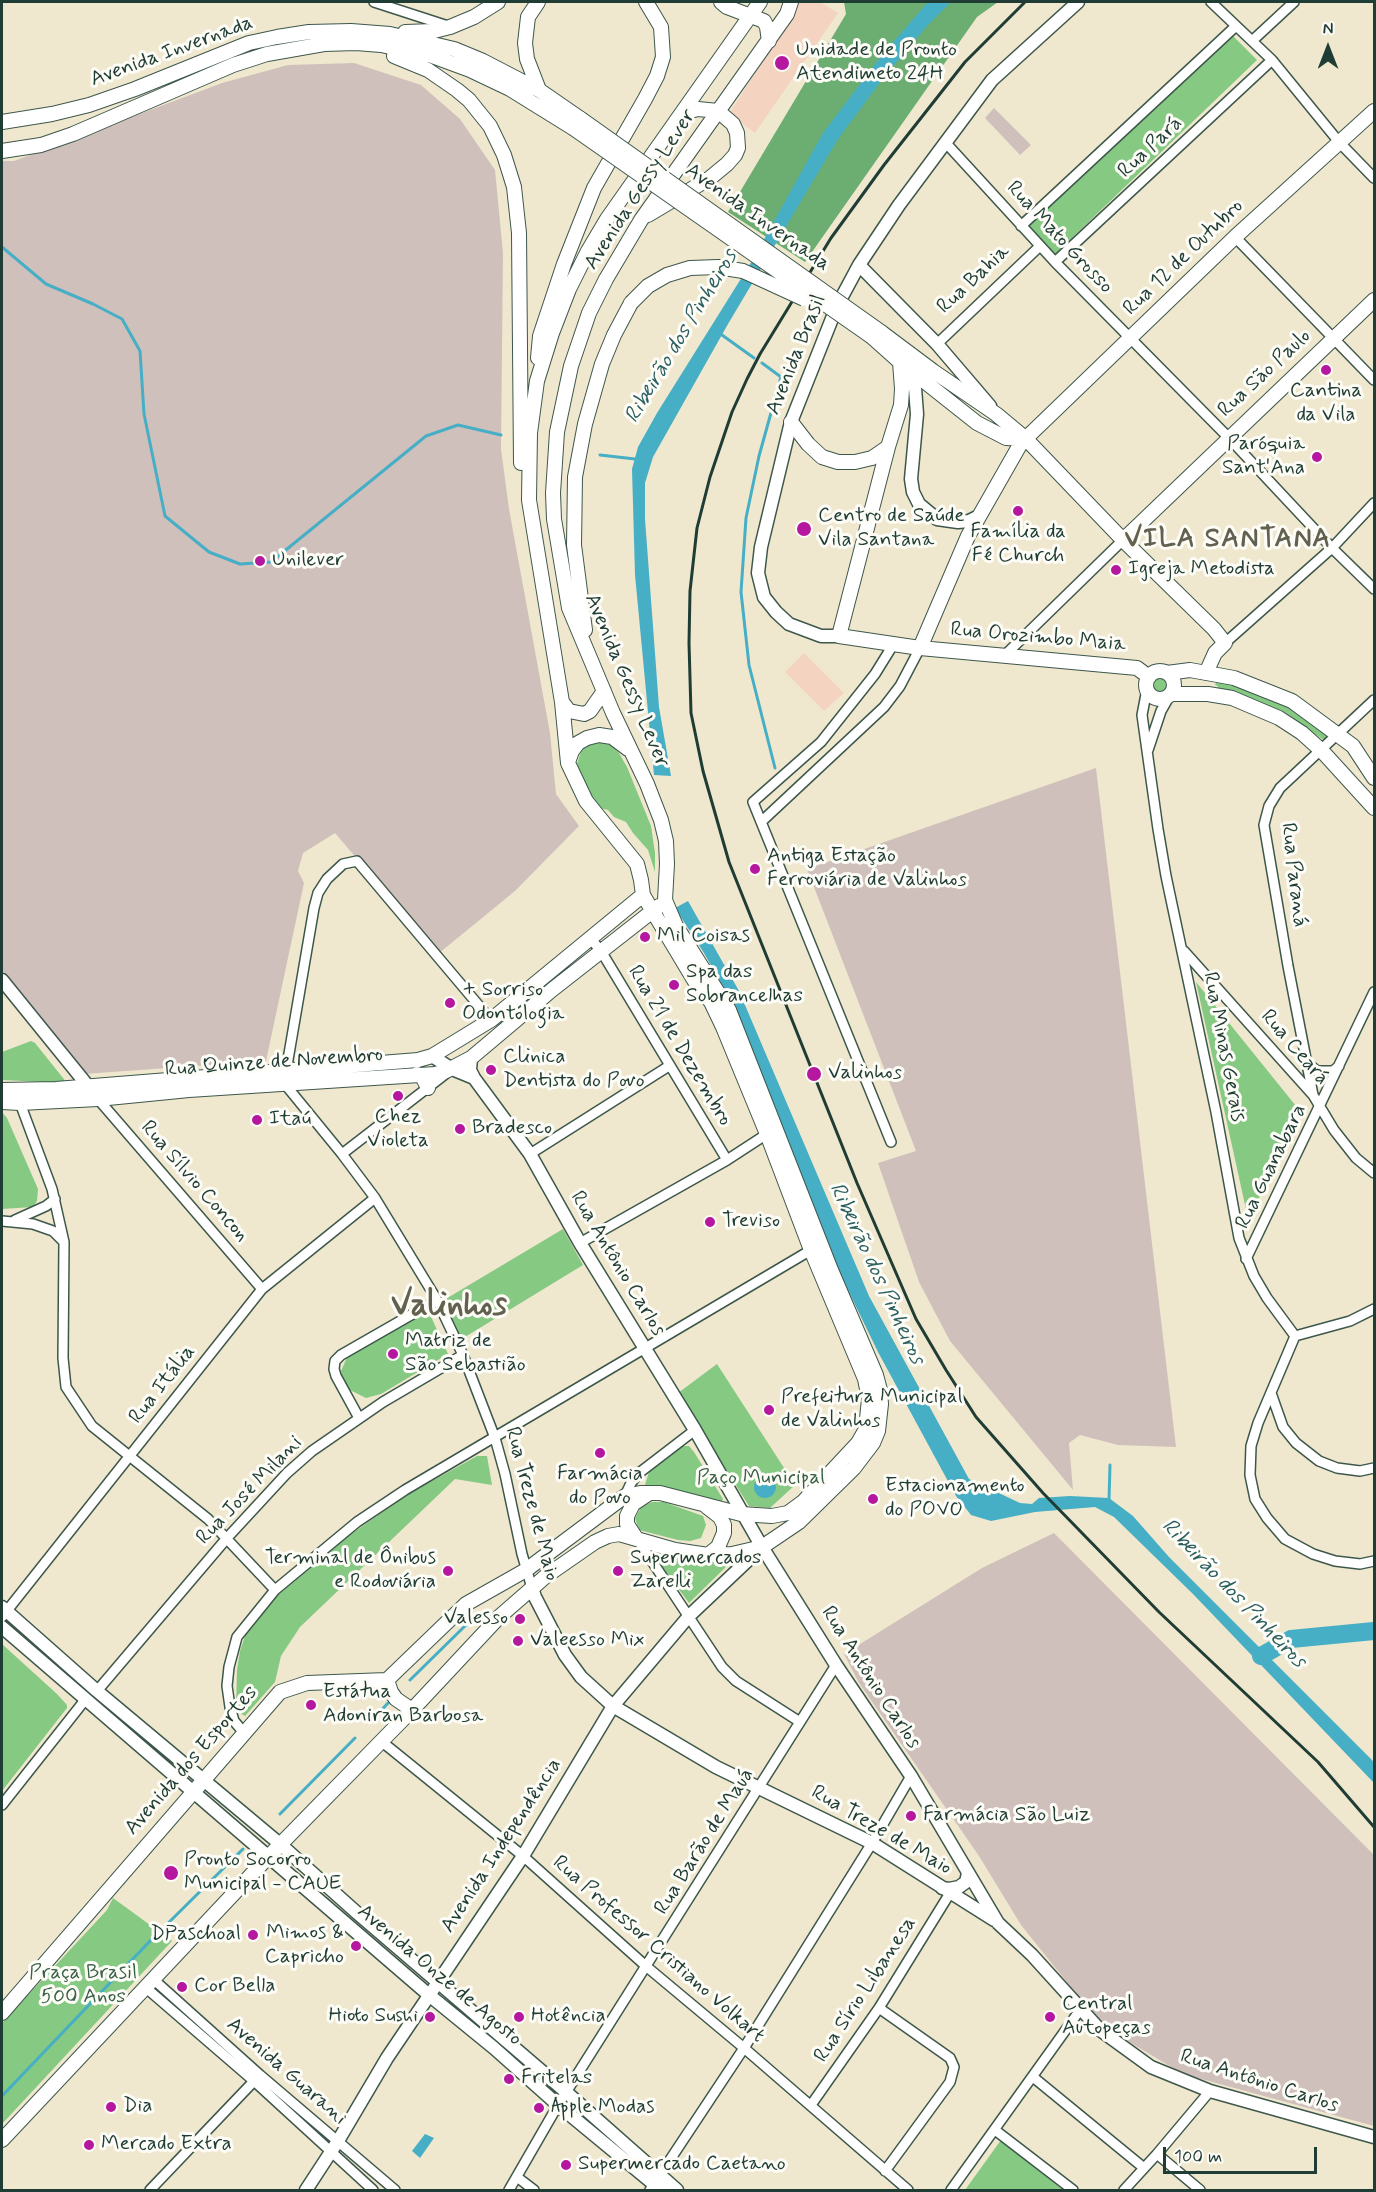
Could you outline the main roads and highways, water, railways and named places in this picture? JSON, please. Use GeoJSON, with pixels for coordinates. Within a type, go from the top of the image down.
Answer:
{"type":"FeatureCollection","features":[{"type":"Feature","properties":{"kind":"main road"},"geometry":{"type":"LineString","coordinates":[[390,34],[434,31],[450,27],[474,17],[498,2]]}},
{"type":"Feature","properties":{"kind":"main road"},"geometry":{"type":"LineString","coordinates":[[538,2],[528,17],[525,43],[527,59],[539,90]]}},
{"type":"Feature","properties":{"kind":"main road"},"geometry":{"type":"LineString","coordinates":[[537,381],[540,336],[579,225],[594,188],[657,76],[663,57],[661,27],[646,2]]}},
{"type":"Feature","properties":{"kind":"main road"},"geometry":{"type":"LineString","coordinates":[[721,2],[727,7],[764,21],[769,41]]}},
{"type":"Feature","properties":{"kind":"main road","name":"Avenida Gessy Lever"},"geometry":{"type":"LineString","coordinates":[[760,2],[607,219],[588,251],[560,311],[537,381],[530,433],[529,500],[562,702],[568,763],[586,801],[637,864],[642,880],[643,895],[715,1011],[772,1131]]}},
{"type":"Feature","properties":{"kind":"main road","name":"Avenida Gessy Lever"},"geometry":{"type":"LineString","coordinates":[[664,900],[667,874],[666,841],[661,820],[570,608],[554,519],[556,432],[571,366],[589,313],[620,254],[788,14],[791,2]]}},
{"type":"Feature","properties":{"kind":"main road","name":"Avenida Brasil"},"geometry":{"type":"LineString","coordinates":[[920,648],[839,636],[821,636],[789,624],[764,597],[758,573],[761,547],[791,422],[837,306],[859,265],[945,142],[992,80],[1078,2]]}},
{"type":"Feature","properties":{"kind":"main road","name":"Avenida Invernada"},"geometry":{"type":"LineString","coordinates":[[2,122],[52,114],[104,99],[249,43],[277,36],[319,32],[390,34],[454,49],[539,90],[577,123],[874,336]]}},
{"type":"Feature","properties":{"kind":"main road"},"geometry":{"type":"LineString","coordinates":[[324,44],[388,54],[411,61],[428,70],[469,100],[490,126],[504,155],[514,187],[519,233],[520,450],[522,472],[529,500]]}},
{"type":"Feature","properties":{"kind":"main road","name":"Avenida Invernada"},"geometry":{"type":"LineString","coordinates":[[2,151],[53,141],[73,134],[233,65],[267,54],[324,44],[381,45],[432,57],[470,70],[510,88],[577,123]]}},
{"type":"Feature","properties":{"kind":"main road"},"geometry":{"type":"LineString","coordinates":[[53,141],[106,108],[108,105],[104,99]]}},
{"type":"Feature","properties":{"kind":"main road"},"geometry":{"type":"LineString","coordinates":[[642,220],[664,204],[710,178],[735,155],[738,148],[737,133],[733,124],[718,111],[698,109],[682,113]]}},
{"type":"Feature","properties":{"kind":"main road","name":"Rua 12 de Outubro"},"geometry":{"type":"LineString","coordinates":[[920,648],[968,536],[1021,443],[1235,237],[1374,111]]}},
{"type":"Feature","properties":{"kind":"main road"},"geometry":{"type":"LineString","coordinates":[[859,265],[937,344],[996,414]]}},
{"type":"Feature","properties":{"kind":"main road"},"geometry":{"type":"LineString","coordinates":[[589,650],[574,545],[575,477],[585,424],[603,364],[614,335],[631,303],[648,286],[667,275],[690,268],[718,267],[743,271],[794,293],[874,336],[933,371],[996,414],[1026,439],[1123,540],[1214,629],[1225,643],[1215,653],[1206,673],[1208,694]]}},
{"type":"Feature","properties":{"kind":"main road","name":"Rua São Paulo"},"geometry":{"type":"LineString","coordinates":[[1123,540],[1228,437],[1374,300]]}},
{"type":"Feature","properties":{"kind":"main road"},"geometry":{"type":"LineString","coordinates":[[874,336],[903,365],[977,423],[1006,438],[1026,439]]}},
{"type":"Feature","properties":{"kind":"main road"},"geometry":{"type":"LineString","coordinates":[[839,636],[901,405],[903,365]]}},
{"type":"Feature","properties":{"kind":"main road"},"geometry":{"type":"LineString","coordinates":[[903,365],[915,388],[916,398],[917,414],[911,479],[913,492],[920,504],[937,519],[958,522],[969,521],[979,516]]}},
{"type":"Feature","properties":{"kind":"main road"},"geometry":{"type":"LineString","coordinates":[[791,422],[808,444],[822,457],[838,462],[855,462],[872,458],[888,447]]}},
{"type":"Feature","properties":{"kind":"main road","name":"Rua Orozimbo Maia"},"geometry":{"type":"LineString","coordinates":[[920,648],[1137,669],[1148,683]]}},
{"type":"Feature","properties":{"kind":"main road"},"geometry":{"type":"LineString","coordinates":[[1374,778],[1353,746],[1292,701],[1273,692],[1234,678],[1190,670],[1157,672],[1148,683],[1156,699],[1160,700],[1170,695],[1208,694],[1232,698],[1279,718],[1302,733],[1322,751],[1374,808]]}},
{"type":"Feature","properties":{"kind":"main road"},"geometry":{"type":"LineString","coordinates":[[1167,673],[1174,684],[1170,695]]}},
{"type":"Feature","properties":{"kind":"main road"},"geometry":{"type":"LineString","coordinates":[[562,702],[569,711],[584,714],[590,711],[604,691]]}},
{"type":"Feature","properties":{"kind":"main road"},"geometry":{"type":"LineString","coordinates":[[568,763],[572,751],[579,742],[599,735],[612,737],[629,750]]}},
{"type":"Feature","properties":{"kind":"main road"},"geometry":{"type":"LineString","coordinates":[[474,1078],[452,1069],[432,1056],[491,1020],[643,895]]}},
{"type":"Feature","properties":{"kind":"main road"},"geometry":{"type":"LineString","coordinates":[[412,1710],[396,1699],[387,1680],[466,1604],[526,1570],[625,1496],[660,1493],[741,1514],[772,1516],[788,1513],[803,1502],[858,1443],[866,1429],[869,1399],[865,1379],[812,1250],[729,1010],[676,926],[664,900],[653,912],[601,951],[471,1058],[452,1069]]}},
{"type":"Feature","properties":{"kind":"main road"},"geometry":{"type":"LineString","coordinates":[[2,980],[98,1099]]}},
{"type":"Feature","properties":{"kind":"main road","name":"Rua Quinze de Novembro"},"geometry":{"type":"LineString","coordinates":[[2,1102],[98,1099],[189,1090],[418,1060],[432,1056]]}},
{"type":"Feature","properties":{"kind":"main road","name":"Rua Antônio Carlos"},"geometry":{"type":"LineString","coordinates":[[471,1058],[470,1070],[474,1078],[530,1154],[580,1243],[695,1430],[741,1514],[836,1665],[911,1776],[998,1923],[1032,1955],[1080,2010],[1109,2037],[1151,2067],[1210,2091],[1374,2137]]}},
{"type":"Feature","properties":{"kind":"main road","name":"Rua Quinze de Novembro"},"geometry":{"type":"LineString","coordinates":[[2,1090],[284,1077],[435,1074],[452,1069]]}},
{"type":"Feature","properties":{"kind":"main road"},"geometry":{"type":"LineString","coordinates":[[417,1074],[423,1078],[428,1088]]}},
{"type":"Feature","properties":{"kind":"main road"},"geometry":{"type":"LineString","coordinates":[[2,2139],[280,1844],[412,1710],[499,1617],[532,1588],[595,1542],[619,1534],[675,1550],[708,1555],[732,1554],[762,1547],[799,1522],[854,1468],[873,1443],[878,1431],[880,1390],[876,1375],[772,1131]]}},
{"type":"Feature","properties":{"kind":"main road"},"geometry":{"type":"LineString","coordinates":[[636,1538],[627,1524],[627,1516],[633,1504],[650,1493]]}},
{"type":"Feature","properties":{"kind":"main road"},"geometry":{"type":"LineString","coordinates":[[704,1505],[720,1517],[724,1526],[724,1533],[718,1547],[708,1555]]}},
{"type":"Feature","properties":{"kind":"main road","name":"Avenida Independência"},"geometry":{"type":"LineString","coordinates":[[306,2190],[387,2058],[523,1856],[613,1706],[689,1616],[762,1547]]}},
{"type":"Feature","properties":{"kind":"main road","name":"Rua Treze de Maio"},"geometry":{"type":"LineString","coordinates":[[532,1588],[565,1655],[582,1677],[613,1706],[716,1767],[872,1843],[998,1923]]}},
{"type":"Feature","properties":{"kind":"main road","name":"Avenida Onze de Agosto"},"geometry":{"type":"LineString","coordinates":[[3,1612],[97,1691],[199,1786],[269,1856],[429,1995],[656,2185],[677,2190]]}},
{"type":"Feature","properties":{"kind":"main road","name":"Avenida Onze de Agosto"},"geometry":{"type":"LineString","coordinates":[[2,1627],[85,1700],[280,1844],[566,2092],[656,2185]]}},
{"type":"Feature","properties":{"kind":"main road","name":"Avenida dos Esportes"},"geometry":{"type":"LineString","coordinates":[[2,2013],[280,1692],[294,1686],[327,1682],[387,1680]]}},
{"type":"Feature","properties":{"kind":"main road"},"geometry":{"type":"LineString","coordinates":[[946,1890],[959,1887],[966,1882],[968,1873]]}},
{"type":"Feature","properties":{"kind":"water"},"geometry":{"type":"Polygon","coordinates":[[[928,2],[951,2],[927,26],[884,77],[838,139],[728,324],[653,457],[645,483],[645,519],[659,707],[671,776],[654,775],[635,575],[632,469],[638,447],[752,261],[823,133],[882,55],[928,2]]]}},
{"type":"Feature","properties":{"kind":"water"},"geometry":{"type":"Polygon","coordinates":[[[688,901],[739,991],[869,1296],[969,1479],[1020,1503],[1032,1504],[1039,1498],[1070,1496],[1109,1498],[1133,1516],[1169,1557],[1372,1760],[1374,1783],[1193,1594],[1114,1517],[1095,1507],[1035,1512],[991,1521],[971,1515],[956,1496],[878,1352],[830,1253],[727,994],[675,908],[688,901]]]}},
{"type":"Feature","properties":{"kind":"water"},"geometry":{"type":"Polygon","coordinates":[[[761,1476],[769,1476],[776,1483],[776,1491],[769,1498],[761,1498],[754,1491],[754,1483],[761,1476]]]}},
{"type":"Feature","properties":{"kind":"water"},"geometry":{"type":"Polygon","coordinates":[[[425,2134],[434,2138],[420,2158],[412,2151],[425,2134]]]}},
{"type":"Feature","properties":{"kind":"waterway"},"geometry":{"type":"LineString","coordinates":[[2,247],[46,284],[122,319],[140,351],[144,414],[165,516],[209,552],[240,564],[271,562],[426,436],[458,425],[501,435]]}},
{"type":"Feature","properties":{"kind":"waterway"},"geometry":{"type":"LineString","coordinates":[[722,335],[754,358]]}},
{"type":"Feature","properties":{"kind":"waterway"},"geometry":{"type":"LineString","coordinates":[[762,363],[781,377],[759,456],[746,518],[741,592],[749,665],[775,768]]}},
{"type":"Feature","properties":{"kind":"waterway"},"geometry":{"type":"LineString","coordinates":[[600,455],[635,459]]}},
{"type":"Feature","properties":{"kind":"waterway"},"geometry":{"type":"LineString","coordinates":[[1109,1500],[1110,1465]]}},
{"type":"Feature","properties":{"kind":"waterway"},"geometry":{"type":"LineString","coordinates":[[410,1680],[466,1625]]}},
{"type":"Feature","properties":{"kind":"waterway","name":"Ribeirão dos Pinheiros"},"geometry":{"type":"LineString","coordinates":[[1261,1656],[1291,1639],[1374,1631]]}},
{"type":"Feature","properties":{"kind":"waterway"},"geometry":{"type":"LineString","coordinates":[[375,1717],[388,1703]]}},
{"type":"Feature","properties":{"kind":"waterway"},"geometry":{"type":"LineString","coordinates":[[280,1814],[355,1738]]}},
{"type":"Feature","properties":{"kind":"waterway"},"geometry":{"type":"LineString","coordinates":[[2,2096],[150,1941],[243,1849]]}},
{"type":"Feature","properties":{"kind":"railway"},"geometry":{"type":"LineString","coordinates":[[1025,2],[965,62],[884,165],[831,238],[747,379],[732,412],[710,477],[697,528],[690,591],[691,713],[703,771],[729,862],[857,1183],[916,1319],[946,1370],[976,1417],[1043,1493],[1159,1612],[1318,1762],[1374,1827]]}},
{"type":"Feature","properties":{"kind":"place","name":"Unidade de Pronto Atendimeto 24H"},"geometry":{"type":"Point","coordinates":[782,63]}},
{"type":"Feature","properties":{"kind":"place","name":"Cantina da Vila"},"geometry":{"type":"Point","coordinates":[1326,370]}},
{"type":"Feature","properties":{"kind":"place","name":"Paróquia Sant'Ana"},"geometry":{"type":"Point","coordinates":[1317,457]}},
{"type":"Feature","properties":{"kind":"place","name":"Família da Fé Church"},"geometry":{"type":"Point","coordinates":[1018,511]}},
{"type":"Feature","properties":{"kind":"place","name":"Centro de Saúde Vila Santana"},"geometry":{"type":"Point","coordinates":[804,529]}},
{"type":"Feature","properties":{"kind":"place","name":"Unilever"},"geometry":{"type":"Point","coordinates":[260,561]}},
{"type":"Feature","properties":{"kind":"place","name":"Igreja Metodista"},"geometry":{"type":"Point","coordinates":[1116,570]}},
{"type":"Feature","properties":{"kind":"place","name":"Antiga Estação Ferroviária de Valinhos"},"geometry":{"type":"Point","coordinates":[755,869]}},
{"type":"Feature","properties":{"kind":"place","name":"Mil Coisas"},"geometry":{"type":"Point","coordinates":[645,937]}},
{"type":"Feature","properties":{"kind":"place","name":"Spa das Sobrancelhas"},"geometry":{"type":"Point","coordinates":[674,985]}},
{"type":"Feature","properties":{"kind":"place","name":"+ Sorriso Odontologia"},"geometry":{"type":"Point","coordinates":[450,1003]}},
{"type":"Feature","properties":{"kind":"place","name":"Clinica Dentista do Povo"},"geometry":{"type":"Point","coordinates":[491,1070]}},
{"type":"Feature","properties":{"kind":"place","name":"Valinhos"},"geometry":{"type":"Point","coordinates":[814,1074]}},
{"type":"Feature","properties":{"kind":"place","name":"Chez Violeta"},"geometry":{"type":"Point","coordinates":[398,1096]}},
{"type":"Feature","properties":{"kind":"place","name":"Itaú"},"geometry":{"type":"Point","coordinates":[257,1120]}},
{"type":"Feature","properties":{"kind":"place","name":"Bradesco"},"geometry":{"type":"Point","coordinates":[460,1129]}},
{"type":"Feature","properties":{"kind":"place","name":"Treviso"},"geometry":{"type":"Point","coordinates":[710,1222]}},
{"type":"Feature","properties":{"kind":"place","name":"Matriz de São Sebastião"},"geometry":{"type":"Point","coordinates":[393,1354]}},
{"type":"Feature","properties":{"kind":"place","name":"Prefeitura Municipal de Valinhos"},"geometry":{"type":"Point","coordinates":[769,1410]}},
{"type":"Feature","properties":{"kind":"place","name":"Farmácia do Povo"},"geometry":{"type":"Point","coordinates":[600,1453]}},
{"type":"Feature","properties":{"kind":"place","name":"Estacionamento do POVO"},"geometry":{"type":"Point","coordinates":[873,1499]}},
{"type":"Feature","properties":{"kind":"place","name":"Terminal de Ônibus e Rodoviária"},"geometry":{"type":"Point","coordinates":[448,1571]}},
{"type":"Feature","properties":{"kind":"place","name":"Supermercados Zarelli"},"geometry":{"type":"Point","coordinates":[618,1571]}},
{"type":"Feature","properties":{"kind":"place","name":"Valesso"},"geometry":{"type":"Point","coordinates":[520,1619]}},
{"type":"Feature","properties":{"kind":"place","name":"Valeesso Mix"},"geometry":{"type":"Point","coordinates":[518,1641]}},
{"type":"Feature","properties":{"kind":"place","name":"Estátua Adoniran Barbosa"},"geometry":{"type":"Point","coordinates":[311,1705]}},
{"type":"Feature","properties":{"kind":"place","name":"Farmácia São Luiz"},"geometry":{"type":"Point","coordinates":[911,1816]}},
{"type":"Feature","properties":{"kind":"place","name":"Pronto Socorro Municipal - CAUE"},"geometry":{"type":"Point","coordinates":[171,1873]}},
{"type":"Feature","properties":{"kind":"place","name":"DPaschoal"},"geometry":{"type":"Point","coordinates":[253,1935]}},
{"type":"Feature","properties":{"kind":"place","name":"Mimos & Capricho"},"geometry":{"type":"Point","coordinates":[356,1946]}},
{"type":"Feature","properties":{"kind":"place","name":"Cor Bella"},"geometry":{"type":"Point","coordinates":[182,1987]}},
{"type":"Feature","properties":{"kind":"place","name":"Hioto Sushi"},"geometry":{"type":"Point","coordinates":[430,2017]}},
{"type":"Feature","properties":{"kind":"place","name":"Hotência"},"geometry":{"type":"Point","coordinates":[519,2017]}},
{"type":"Feature","properties":{"kind":"place","name":"Central Autopeças"},"geometry":{"type":"Point","coordinates":[1050,2017]}},
{"type":"Feature","properties":{"kind":"place","name":"Fritelas"},"geometry":{"type":"Point","coordinates":[509,2079]}},
{"type":"Feature","properties":{"kind":"place","name":"Dia"},"geometry":{"type":"Point","coordinates":[111,2107]}},
{"type":"Feature","properties":{"kind":"place","name":"Apple Modas"},"geometry":{"type":"Point","coordinates":[539,2108]}},
{"type":"Feature","properties":{"kind":"place","name":"Mercado Extra"},"geometry":{"type":"Point","coordinates":[89,2145]}},
{"type":"Feature","properties":{"kind":"place","name":"Supermercado Caetano"},"geometry":{"type":"Point","coordinates":[566,2165]}},
{"type":"Feature","properties":{"kind":"district","name":"VILA SANTANA"},"geometry":{"type":"Point","coordinates":[1228,540]}},
{"type":"Feature","properties":{"kind":"district","name":"Valinhos"},"geometry":{"type":"Point","coordinates":[449,1307]}},
{"type":"Feature","properties":{"kind":"park label","name":"Paço Municipal"},"geometry":{"type":"Point","coordinates":[761,1479]}},
{"type":"Feature","properties":{"kind":"park label","name":"Praça Brasil 500 Anos"},"geometry":{"type":"Point","coordinates":[83,1986]}}]}
